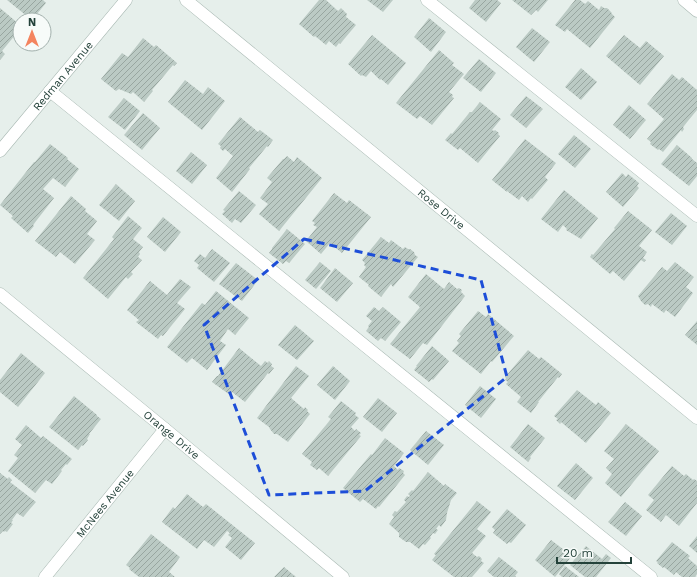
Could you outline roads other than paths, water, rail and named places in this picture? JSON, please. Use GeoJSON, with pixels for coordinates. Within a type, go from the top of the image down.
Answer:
{"type":"FeatureCollection","features":[{"type":"Feature","properties":{"kind":"street","name":"Redman Avenue"},"geometry":{"type":"LineString","coordinates":[[0,151],[126,0]]}},
{"type":"Feature","properties":{"kind":"street","name":"Rose Drive"},"geometry":{"type":"LineString","coordinates":[[186,0],[697,418]]}},
{"type":"Feature","properties":{"kind":"street"},"geometry":{"type":"LineString","coordinates":[[427,0],[697,216]]}},
{"type":"Feature","properties":{"kind":"street"},"geometry":{"type":"LineString","coordinates":[[684,0],[697,11]]}},
{"type":"Feature","properties":{"kind":"street"},"geometry":{"type":"LineString","coordinates":[[50,91],[651,577]]}},
{"type":"Feature","properties":{"kind":"street","name":"Orange Drive"},"geometry":{"type":"LineString","coordinates":[[0,294],[166,429],[343,577]]}},
{"type":"Feature","properties":{"kind":"street","name":"McNees Avenue"},"geometry":{"type":"LineString","coordinates":[[45,577],[166,429]]}}]}
